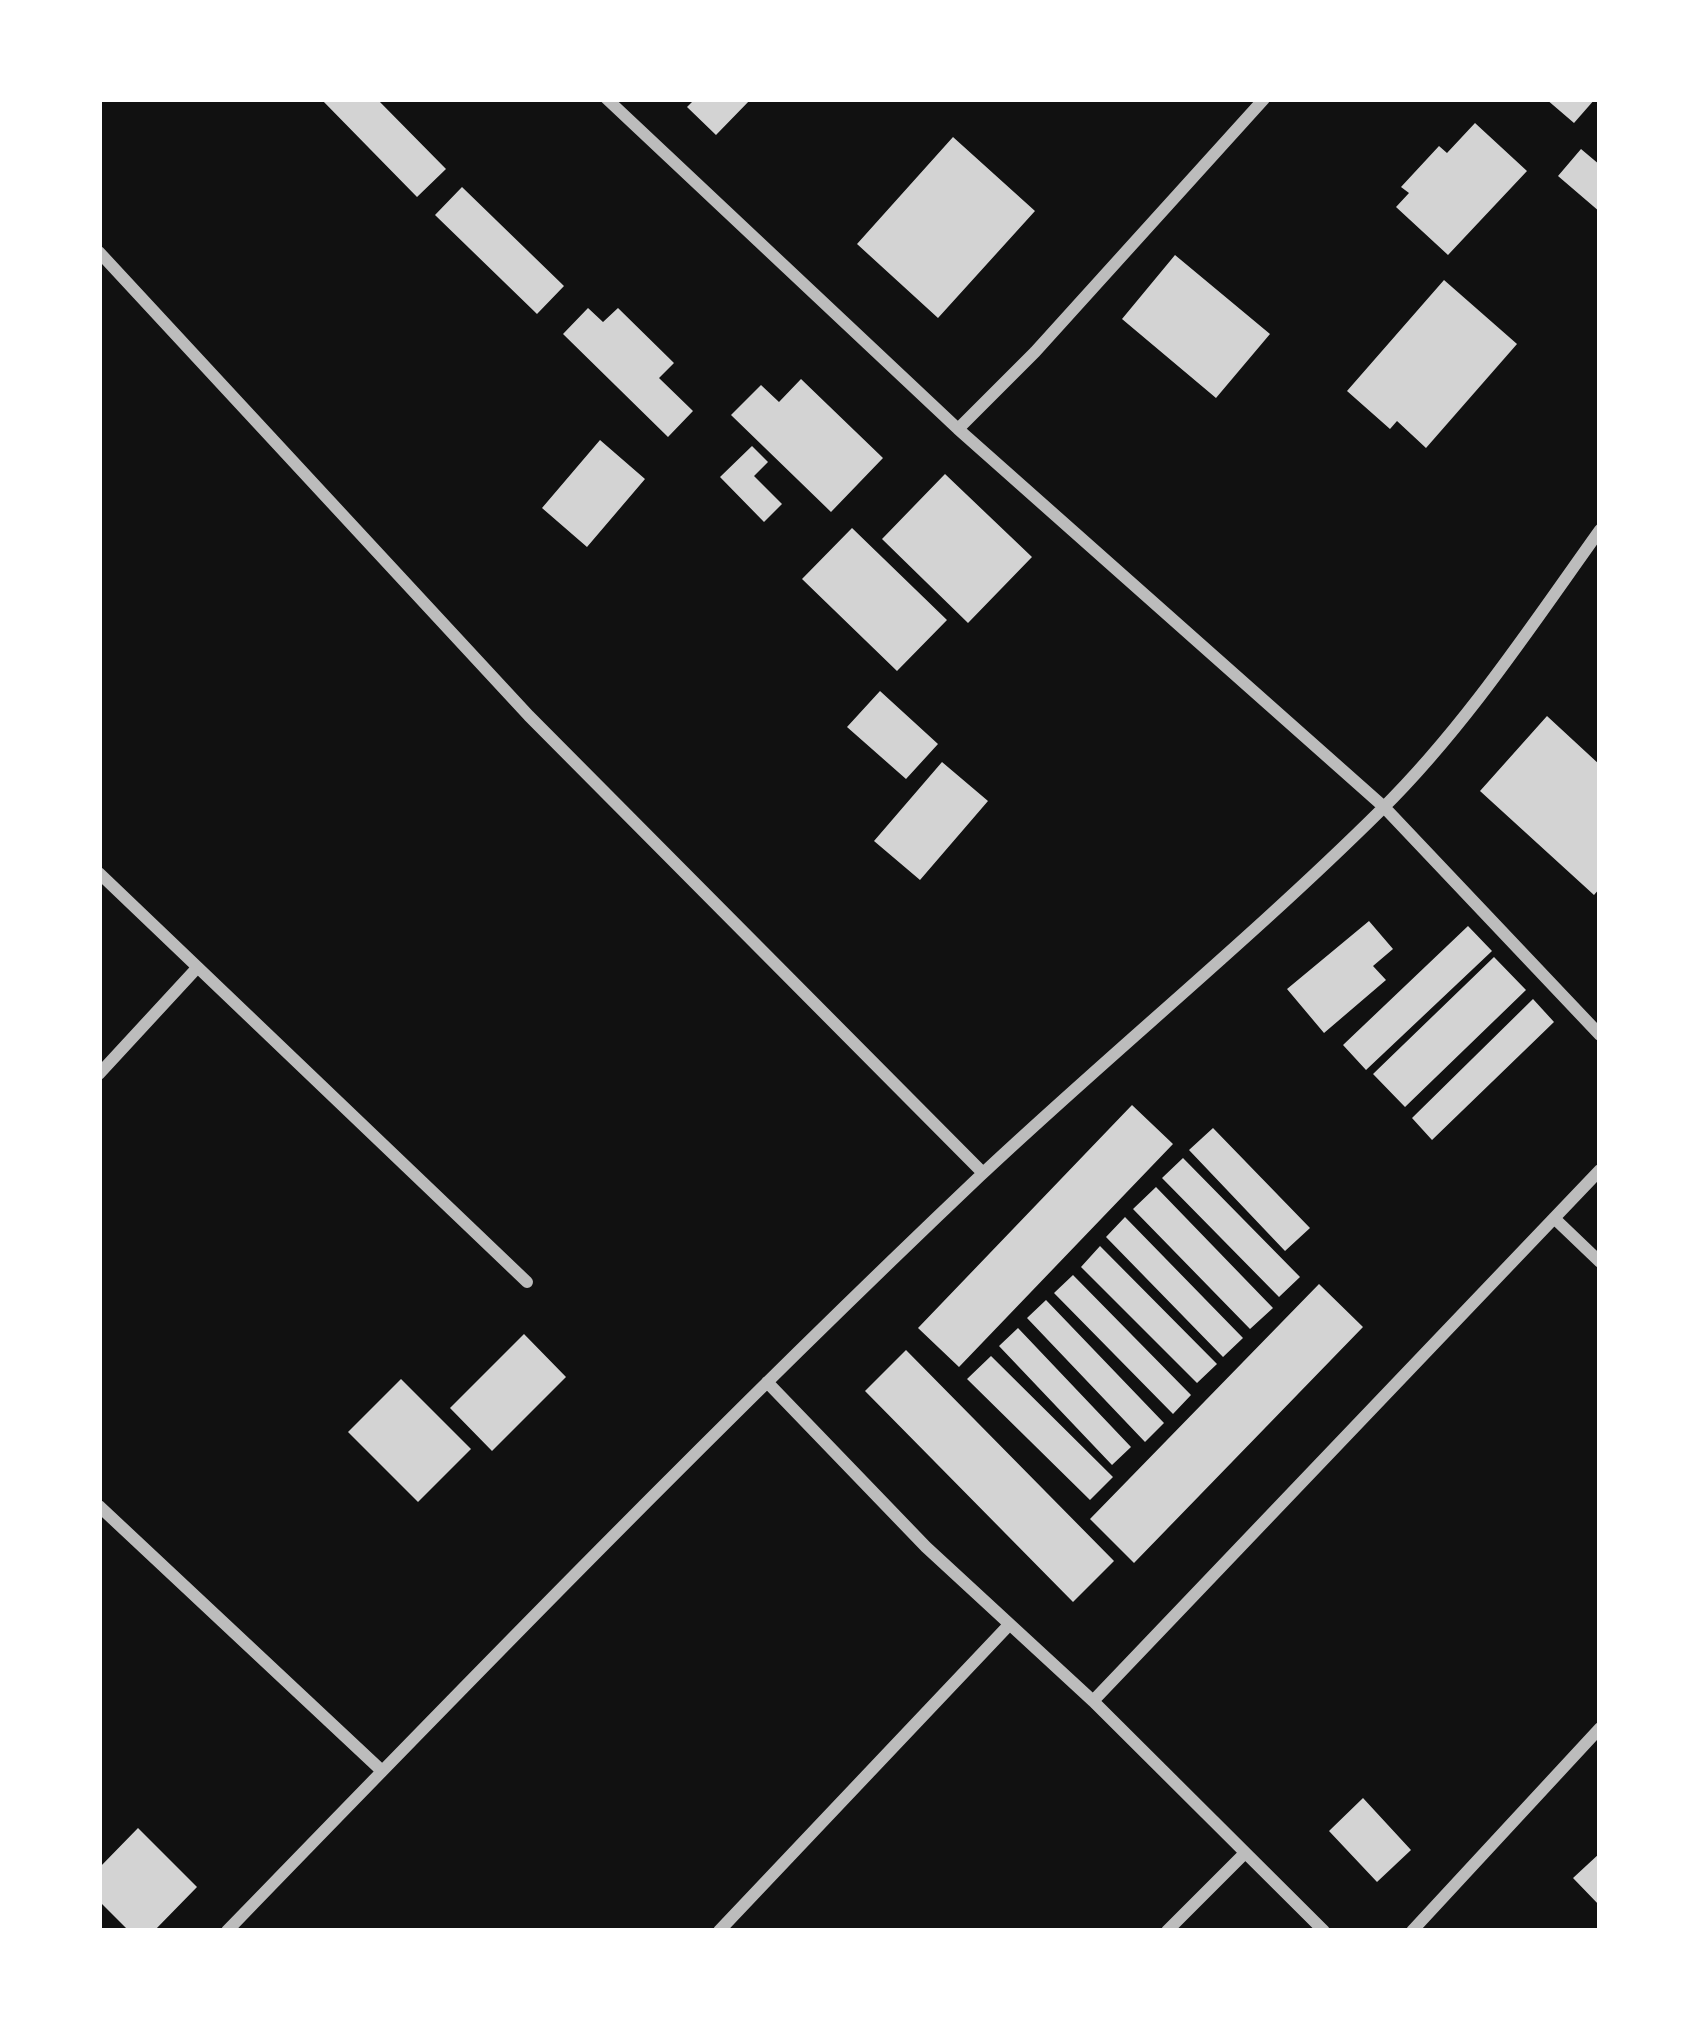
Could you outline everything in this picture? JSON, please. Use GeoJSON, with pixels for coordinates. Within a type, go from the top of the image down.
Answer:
{"type":"FeatureCollection","features":[{"type":"Feature","properties":{"kind":"street"},"geometry":{"type":"LineString","coordinates":[[607,99],[958,429],[1384,807],[1600,1035]]}},
{"type":"Feature","properties":{"kind":"street"},"geometry":{"type":"LineString","coordinates":[[958,429],[1035,352],[1264,99]]}},
{"type":"Feature","properties":{"kind":"street"},"geometry":{"type":"LineString","coordinates":[[99,252],[529,716],[983,1173]]}},
{"type":"Feature","properties":{"kind":"street"},"geometry":{"type":"LineString","coordinates":[[227,1931],[767,1382],[983,1173],[1384,807],[1498,671],[1600,530]]}},
{"type":"Feature","properties":{"kind":"street"},"geometry":{"type":"LineString","coordinates":[[99,873],[526,1282]]}},
{"type":"Feature","properties":{"kind":"street"},"geometry":{"type":"LineString","coordinates":[[99,1075],[196,969]]}},
{"type":"Feature","properties":{"kind":"street"},"geometry":{"type":"LineString","coordinates":[[1093,1700],[1600,1170]]}},
{"type":"Feature","properties":{"kind":"street"},"geometry":{"type":"LineString","coordinates":[[1554,1218],[1600,1262]]}},
{"type":"Feature","properties":{"kind":"street"},"geometry":{"type":"LineString","coordinates":[[767,1382],[1008,1625],[1093,1700],[1324,1931]]}},
{"type":"Feature","properties":{"kind":"street"},"geometry":{"type":"LineString","coordinates":[[99,1506],[382,1771]]}},
{"type":"Feature","properties":{"kind":"street"},"geometry":{"type":"LineString","coordinates":[[719,1931],[1008,1625]]}},
{"type":"Feature","properties":{"kind":"street"},"geometry":{"type":"LineString","coordinates":[[1412,1931],[1600,1728]]}},
{"type":"Feature","properties":{"kind":"street"},"geometry":{"type":"LineString","coordinates":[[1167,1931],[1244,1854]]}},
{"type":"Feature","properties":{"kind":"building"},"geometry":{"type":"Polygon","coordinates":[[[321,99],[377,99],[446,169],[417,197],[321,99]]]}},
{"type":"Feature","properties":{"kind":"building"},"geometry":{"type":"Polygon","coordinates":[[[695,99],[751,99],[716,135],[687,107],[695,99]]]}},
{"type":"Feature","properties":{"kind":"building"},"geometry":{"type":"Polygon","coordinates":[[[1546,99],[1595,99],[1574,123],[1546,99]]]}},
{"type":"Feature","properties":{"kind":"building"},"geometry":{"type":"Polygon","coordinates":[[[1475,123],[1527,171],[1448,255],[1396,207],[1409,193],[1401,187],[1439,146],[1447,153],[1475,123]]]}},
{"type":"Feature","properties":{"kind":"building"},"geometry":{"type":"Polygon","coordinates":[[[953,137],[1035,211],[938,318],[857,244],[953,137]]]}},
{"type":"Feature","properties":{"kind":"building"},"geometry":{"type":"Polygon","coordinates":[[[1581,149],[1600,165],[1600,212],[1558,176],[1581,149]]]}},
{"type":"Feature","properties":{"kind":"building"},"geometry":{"type":"Polygon","coordinates":[[[462,187],[564,286],[537,314],[435,215],[462,187]]]}},
{"type":"Feature","properties":{"kind":"building"},"geometry":{"type":"Polygon","coordinates":[[[1175,255],[1270,334],[1216,398],[1122,319],[1175,255]]]}},
{"type":"Feature","properties":{"kind":"building"},"geometry":{"type":"Polygon","coordinates":[[[1444,280],[1517,344],[1426,448],[1397,421],[1390,429],[1347,391],[1444,280]]]}},
{"type":"Feature","properties":{"kind":"building"},"geometry":{"type":"Polygon","coordinates":[[[588,308],[603,322],[618,308],[674,363],[659,378],[693,411],[668,437],[563,334],[588,308]]]}},
{"type":"Feature","properties":{"kind":"building"},"geometry":{"type":"Polygon","coordinates":[[[801,379],[883,458],[831,512],[731,415],[761,385],[779,402],[801,379]]]}},
{"type":"Feature","properties":{"kind":"building"},"geometry":{"type":"Polygon","coordinates":[[[600,440],[645,479],[587,547],[542,508],[600,440]]]}},
{"type":"Feature","properties":{"kind":"building"},"geometry":{"type":"Polygon","coordinates":[[[752,446],[768,462],[754,476],[782,504],[764,522],[720,477],[752,446]]]}},
{"type":"Feature","properties":{"kind":"building"},"geometry":{"type":"Polygon","coordinates":[[[945,474],[1032,557],[968,623],[882,539],[945,474]]]}},
{"type":"Feature","properties":{"kind":"building"},"geometry":{"type":"Polygon","coordinates":[[[852,528],[947,620],[897,671],[802,579],[852,528]]]}},
{"type":"Feature","properties":{"kind":"building"},"geometry":{"type":"Polygon","coordinates":[[[880,691],[938,744],[906,779],[847,727],[880,691]]]}},
{"type":"Feature","properties":{"kind":"building"},"geometry":{"type":"Polygon","coordinates":[[[1547,716],[1600,765],[1600,888],[1594,895],[1480,791],[1547,716]]]}},
{"type":"Feature","properties":{"kind":"building"},"geometry":{"type":"Polygon","coordinates":[[[942,762],[988,801],[920,880],[874,841],[942,762]]]}},
{"type":"Feature","properties":{"kind":"building"},"geometry":{"type":"Polygon","coordinates":[[[1369,921],[1393,949],[1373,966],[1386,980],[1324,1033],[1287,989],[1369,921]]]}},
{"type":"Feature","properties":{"kind":"building"},"geometry":{"type":"Polygon","coordinates":[[[1468,926],[1492,951],[1366,1070],[1343,1045],[1468,926]]]}},
{"type":"Feature","properties":{"kind":"building"},"geometry":{"type":"Polygon","coordinates":[[[1494,957],[1526,990],[1405,1107],[1373,1074],[1494,957]]]}},
{"type":"Feature","properties":{"kind":"building"},"geometry":{"type":"Polygon","coordinates":[[[1533,999],[1554,1022],[1432,1140],[1412,1118],[1533,999]]]}},
{"type":"Feature","properties":{"kind":"building"},"geometry":{"type":"Polygon","coordinates":[[[1132,1105],[1173,1144],[959,1367],[918,1328],[1132,1105]]]}},
{"type":"Feature","properties":{"kind":"building"},"geometry":{"type":"Polygon","coordinates":[[[1213,1128],[1310,1228],[1285,1251],[1189,1150],[1213,1128]]]}},
{"type":"Feature","properties":{"kind":"building"},"geometry":{"type":"Polygon","coordinates":[[[1183,1158],[1300,1277],[1279,1297],[1162,1178],[1183,1158]]]}},
{"type":"Feature","properties":{"kind":"building"},"geometry":{"type":"Polygon","coordinates":[[[1156,1187],[1273,1308],[1250,1329],[1133,1209],[1156,1187]]]}},
{"type":"Feature","properties":{"kind":"building"},"geometry":{"type":"Polygon","coordinates":[[[1125,1217],[1243,1338],[1223,1357],[1106,1237],[1125,1217]]]}},
{"type":"Feature","properties":{"kind":"building"},"geometry":{"type":"Polygon","coordinates":[[[1100,1246],[1217,1364],[1197,1383],[1081,1267],[1100,1246]]]}},
{"type":"Feature","properties":{"kind":"building"},"geometry":{"type":"Polygon","coordinates":[[[1073,1275],[1191,1395],[1173,1414],[1054,1293],[1073,1275]]]}},
{"type":"Feature","properties":{"kind":"building"},"geometry":{"type":"Polygon","coordinates":[[[1319,1284],[1363,1327],[1134,1563],[1090,1519],[1319,1284]]]}},
{"type":"Feature","properties":{"kind":"building"},"geometry":{"type":"Polygon","coordinates":[[[1046,1300],[1164,1423],[1145,1442],[1027,1318],[1046,1300]]]}},
{"type":"Feature","properties":{"kind":"building"},"geometry":{"type":"Polygon","coordinates":[[[1018,1328],[1131,1447],[1112,1465],[999,1346],[1018,1328]]]}},
{"type":"Feature","properties":{"kind":"building"},"geometry":{"type":"Polygon","coordinates":[[[524,1334],[566,1377],[492,1451],[450,1408],[524,1334]]]}},
{"type":"Feature","properties":{"kind":"building"},"geometry":{"type":"Polygon","coordinates":[[[906,1350],[1114,1561],[1073,1602],[865,1391],[906,1350]]]}},
{"type":"Feature","properties":{"kind":"building"},"geometry":{"type":"Polygon","coordinates":[[[991,1356],[1113,1477],[1090,1500],[967,1379],[991,1356]]]}},
{"type":"Feature","properties":{"kind":"building"},"geometry":{"type":"Polygon","coordinates":[[[401,1379],[471,1449],[418,1502],[348,1432],[401,1379]]]}},
{"type":"Feature","properties":{"kind":"building"},"geometry":{"type":"Polygon","coordinates":[[[1363,1798],[1411,1850],[1377,1882],[1329,1831],[1363,1798]]]}},
{"type":"Feature","properties":{"kind":"building"},"geometry":{"type":"Polygon","coordinates":[[[138,1828],[197,1887],[154,1931],[129,1931],[99,1901],[99,1868],[138,1828]]]}},
{"type":"Feature","properties":{"kind":"building"},"geometry":{"type":"Polygon","coordinates":[[[1600,1853],[1600,1906],[1573,1878],[1600,1853]]]}}]}
